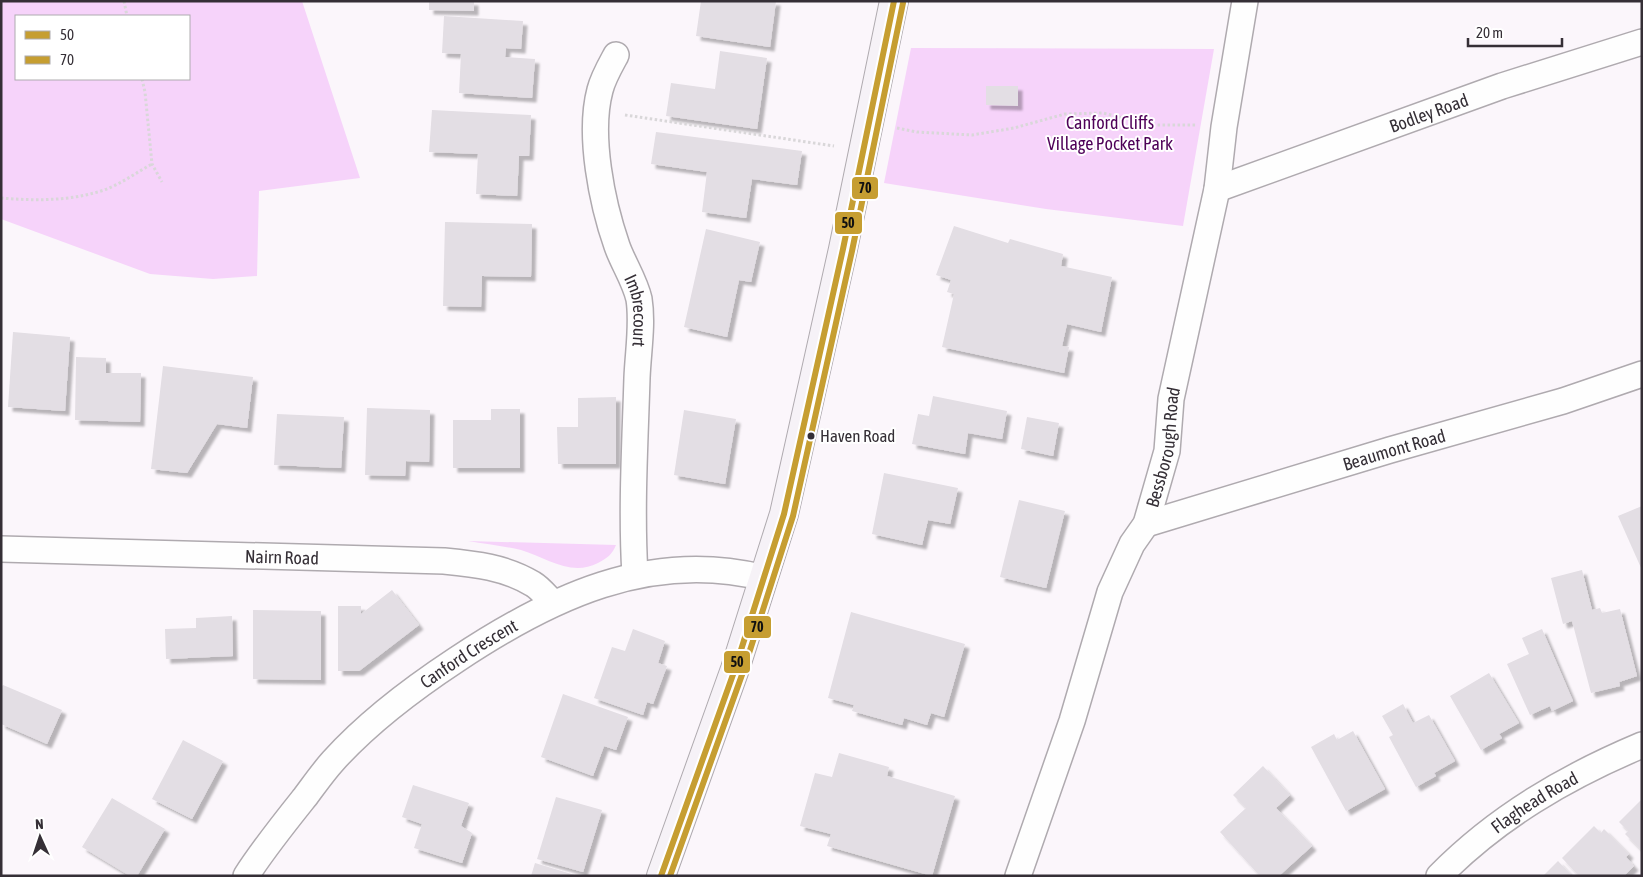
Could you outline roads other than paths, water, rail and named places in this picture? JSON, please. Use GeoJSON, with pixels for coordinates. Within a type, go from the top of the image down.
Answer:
{"type":"FeatureCollection","features":[{"type":"Feature","properties":{"kind":"main road"},"geometry":{"type":"LineString","coordinates":[[661,876],[709,746],[784,514],[894,1]]}},
{"type":"Feature","properties":{"kind":"street","name":"Bessborough Road"},"geometry":{"type":"LineString","coordinates":[[1018,876],[1072,721],[1110,592],[1132,544],[1146,524],[1167,451],[1171,399],[1217,189],[1224,127],[1245,1]]}},
{"type":"Feature","properties":{"kind":"street","name":"Bodley Road"},"geometry":{"type":"LineString","coordinates":[[1217,189],[1502,86],[1642,42]]}},
{"type":"Feature","properties":{"kind":"street","name":"Imbrecourt"},"geometry":{"type":"LineString","coordinates":[[616,55],[600,89],[597,111],[597,155],[606,208],[618,248],[638,298],[640,325],[637,363],[633,529],[635,575]]}},
{"type":"Feature","properties":{"kind":"street","name":"Beaumont Road"},"geometry":{"type":"LineString","coordinates":[[1146,524],[1390,450],[1562,401],[1642,374]]}},
{"type":"Feature","properties":{"kind":"street","name":"Nairn Road"},"geometry":{"type":"LineString","coordinates":[[1,549],[444,561],[482,565],[508,572],[535,585],[553,603]]}},
{"type":"Feature","properties":{"kind":"street","name":"Canford Crescent"},"geometry":{"type":"LineString","coordinates":[[246,876],[333,761],[380,715],[435,674],[490,637],[553,603],[597,586],[635,575],[678,570],[716,570],[739,572],[764,578]]}},
{"type":"Feature","properties":{"kind":"street","name":"Flaghead Road"},"geometry":{"type":"LineString","coordinates":[[1439,876],[1462,853],[1511,815],[1558,784],[1642,745]]}},
{"type":"Feature","properties":{"kind":"place","name":"Haven Road"},"geometry":{"type":"Point","coordinates":[811,436]}},
{"type":"Feature","properties":{"kind":"park label","name":"Canford Cliffs Village Pocket Park"},"geometry":{"type":"Point","coordinates":[1110,132]}}]}
